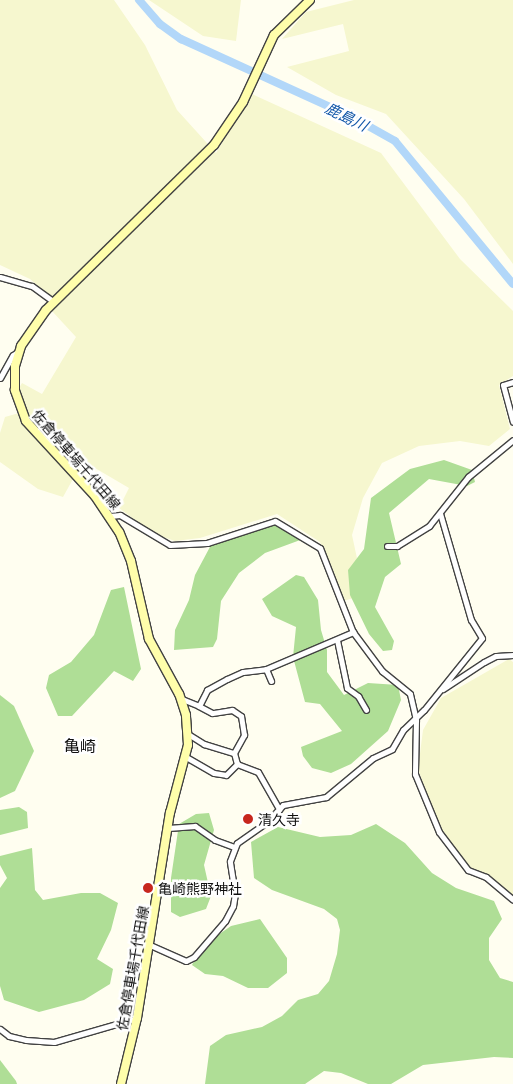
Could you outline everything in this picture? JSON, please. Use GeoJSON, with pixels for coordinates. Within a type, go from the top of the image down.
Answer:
{"type":"FeatureCollection","features":[{"type":"Feature","properties":{"kind":"main road","name":"佐倉停車場千代田線"},"geometry":{"type":"LineString","coordinates":[[121,1084],[137,1018],[168,828],[186,757],[188,734],[182,699],[149,639],[131,561],[110,516],[26,421],[15,390],[19,351],[54,302],[214,146],[231,124],[281,26],[310,0]]}},
{"type":"Feature","properties":{"kind":"street"},"geometry":{"type":"LineString","coordinates":[[0,277],[32,286],[54,302]]}},
{"type":"Feature","properties":{"kind":"street"},"geometry":{"type":"LineString","coordinates":[[0,378],[9,361],[19,351]]}},
{"type":"Feature","properties":{"kind":"street"},"geometry":{"type":"LineString","coordinates":[[513,382],[503,384],[513,422]]}},
{"type":"Feature","properties":{"kind":"street"},"geometry":{"type":"LineString","coordinates":[[387,546],[397,546],[429,526],[468,477],[513,440]]}},
{"type":"Feature","properties":{"kind":"street"},"geometry":{"type":"LineString","coordinates":[[150,945],[190,961],[225,921],[235,894],[230,861],[234,847],[289,801],[326,797],[373,758],[392,749],[403,730],[416,720],[482,638],[471,620],[440,512]]}},
{"type":"Feature","properties":{"kind":"street"},"geometry":{"type":"LineString","coordinates":[[110,516],[120,515],[170,546],[207,543],[275,521],[323,552],[353,632],[382,671],[410,694],[416,720],[415,774],[439,832],[468,870],[486,878],[513,900]]}},
{"type":"Feature","properties":{"kind":"street"},"geometry":{"type":"LineString","coordinates":[[199,706],[212,687],[243,672],[266,669],[353,632]]}},
{"type":"Feature","properties":{"kind":"street"},"geometry":{"type":"LineString","coordinates":[[337,640],[347,688],[358,696],[366,710]]}},
{"type":"Feature","properties":{"kind":"street"},"geometry":{"type":"LineString","coordinates":[[440,691],[496,656],[513,655]]}},
{"type":"Feature","properties":{"kind":"street"},"geometry":{"type":"LineString","coordinates":[[266,669],[272,681]]}},
{"type":"Feature","properties":{"kind":"street"},"geometry":{"type":"LineString","coordinates":[[182,699],[212,713],[238,712],[244,735],[234,752],[237,764]]}},
{"type":"Feature","properties":{"kind":"street"},"geometry":{"type":"LineString","coordinates":[[188,734],[204,744],[234,752]]}},
{"type":"Feature","properties":{"kind":"street"},"geometry":{"type":"LineString","coordinates":[[186,757],[214,773],[226,775],[237,764]]}},
{"type":"Feature","properties":{"kind":"street"},"geometry":{"type":"LineString","coordinates":[[237,764],[258,772],[279,808]]}},
{"type":"Feature","properties":{"kind":"street"},"geometry":{"type":"LineString","coordinates":[[168,828],[195,826],[215,840],[234,847]]}},
{"type":"Feature","properties":{"kind":"street"},"geometry":{"type":"LineString","coordinates":[[0,1029],[9,1036],[26,1040],[54,1042],[137,1018]]}},
{"type":"Feature","properties":{"kind":"green space"},"geometry":{"type":"Polygon","coordinates":[[[0,0],[114,0],[145,45],[177,110],[216,153],[252,94],[381,153],[460,259],[513,311],[513,376],[499,385],[510,429],[489,446],[460,441],[419,446],[382,463],[363,498],[352,535],[361,577],[356,597],[344,601],[320,542],[277,514],[200,538],[175,541],[154,534],[119,508],[129,488],[83,461],[63,497],[38,489],[0,462],[0,433],[5,417],[26,411],[19,388],[22,383],[42,394],[76,337],[51,310],[58,303],[30,279],[0,265],[0,0]]]}},
{"type":"Feature","properties":{"kind":"green space"},"geometry":{"type":"Polygon","coordinates":[[[149,0],[241,0],[236,41],[203,36],[149,0]]]}},
{"type":"Feature","properties":{"kind":"green space"},"geometry":{"type":"Polygon","coordinates":[[[354,0],[513,0],[513,264],[464,199],[386,114],[336,95],[287,67],[349,51],[343,24],[282,39],[306,12],[354,0]]]}},
{"type":"Feature","properties":{"kind":"green space"},"geometry":{"type":"Polygon","coordinates":[[[444,460],[472,470],[475,482],[467,486],[429,479],[389,513],[401,564],[385,577],[375,607],[394,641],[392,650],[383,651],[369,634],[350,595],[348,570],[364,549],[371,498],[410,469],[444,460]]]}},
{"type":"Feature","properties":{"kind":"green space"},"geometry":{"type":"Polygon","coordinates":[[[272,522],[303,539],[265,553],[239,573],[221,601],[217,639],[213,647],[174,650],[175,630],[189,600],[195,575],[211,545],[272,522]]]}},
{"type":"Feature","properties":{"kind":"green space"},"geometry":{"type":"Polygon","coordinates":[[[296,575],[304,577],[318,600],[321,630],[327,650],[327,672],[344,695],[368,683],[398,685],[401,700],[388,731],[351,764],[331,773],[312,768],[303,756],[301,747],[342,731],[320,704],[305,702],[293,657],[296,627],[272,616],[262,599],[296,575]]]}},
{"type":"Feature","properties":{"kind":"green space"},"geometry":{"type":"Polygon","coordinates":[[[124,587],[141,669],[133,681],[114,671],[72,716],[58,716],[46,688],[49,675],[71,662],[94,635],[111,590],[124,587]]]}},
{"type":"Feature","properties":{"kind":"green space"},"geometry":{"type":"Polygon","coordinates":[[[509,659],[513,662],[513,897],[489,877],[470,869],[440,831],[418,769],[423,730],[441,698],[509,659]]]}},
{"type":"Feature","properties":{"kind":"green space"},"geometry":{"type":"Polygon","coordinates":[[[0,695],[14,706],[34,751],[15,791],[0,798],[0,695]]]}},
{"type":"Feature","properties":{"kind":"green space"},"geometry":{"type":"Polygon","coordinates":[[[19,807],[27,812],[28,828],[0,835],[0,810],[19,807]]]}},
{"type":"Feature","properties":{"kind":"green space"},"geometry":{"type":"Polygon","coordinates":[[[209,813],[214,830],[204,865],[211,896],[206,909],[180,917],[171,912],[171,878],[179,824],[196,814],[209,813]]]}},
{"type":"Feature","properties":{"kind":"green space"},"geometry":{"type":"Polygon","coordinates":[[[376,824],[405,843],[432,873],[456,888],[494,901],[502,919],[489,938],[489,960],[500,978],[513,982],[513,1058],[494,1057],[423,1065],[391,1084],[368,1084],[341,1073],[324,1071],[305,1084],[205,1084],[210,1046],[226,1035],[262,1027],[282,1016],[298,1000],[318,994],[329,981],[337,954],[340,930],[337,919],[324,909],[272,890],[254,878],[251,842],[278,827],[320,837],[351,835],[376,824]]]}},
{"type":"Feature","properties":{"kind":"green space"},"geometry":{"type":"Polygon","coordinates":[[[32,848],[35,890],[43,900],[81,893],[100,893],[118,903],[111,930],[97,959],[113,969],[110,984],[84,1000],[39,1012],[4,1000],[0,986],[0,888],[7,878],[0,865],[0,856],[32,848]]]}},
{"type":"Feature","properties":{"kind":"green space"},"geometry":{"type":"Polygon","coordinates":[[[260,919],[287,958],[287,973],[268,988],[248,988],[223,976],[205,974],[192,965],[202,946],[231,926],[260,919]]]}},
{"type":"Feature","properties":{"kind":"green space"},"geometry":{"type":"Polygon","coordinates":[[[0,1060],[16,1081],[17,1084],[0,1084],[0,1060]]]}},
{"type":"Feature","properties":{"kind":"waterway","name":"鹿島川"},"geometry":{"type":"LineString","coordinates":[[139,0],[160,24],[181,39],[354,118],[395,141],[513,284]]}},
{"type":"Feature","properties":{"kind":"place","name":"清久寺"},"geometry":{"type":"Point","coordinates":[248,819]}},
{"type":"Feature","properties":{"kind":"place","name":"亀崎熊野神社"},"geometry":{"type":"Point","coordinates":[148,888]}},
{"type":"Feature","properties":{"kind":"district","name":"亀崎"},"geometry":{"type":"Point","coordinates":[80,745]}}]}
